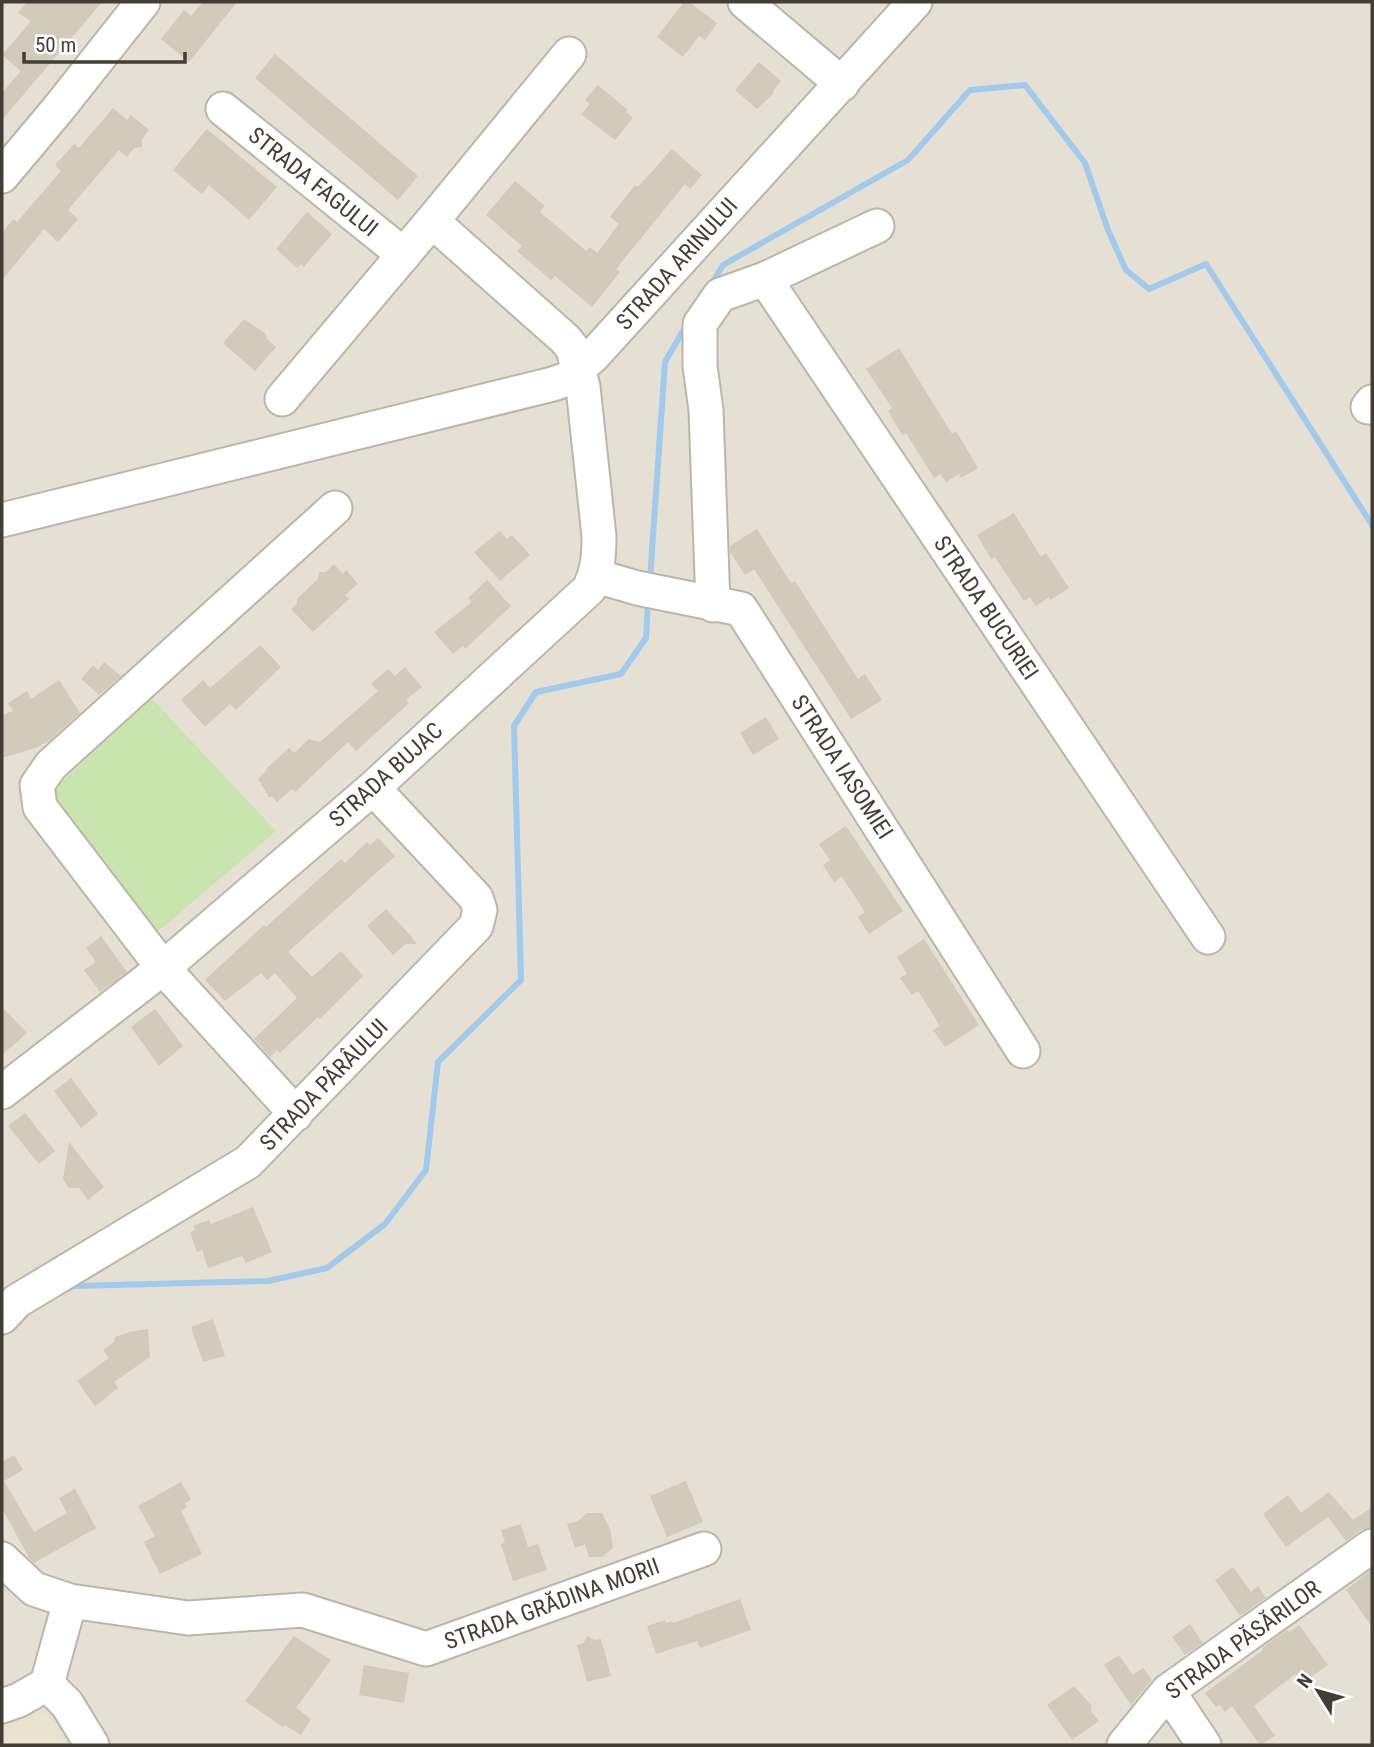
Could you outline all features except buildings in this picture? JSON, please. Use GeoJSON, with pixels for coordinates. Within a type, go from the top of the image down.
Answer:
{"type":"FeatureCollection","features":[{"type":"Feature","properties":{"kind":"street"},"geometry":{"type":"LineString","coordinates":[[2,176],[144,2]]}},
{"type":"Feature","properties":{"kind":"street"},"geometry":{"type":"LineString","coordinates":[[745,2],[842,84]]}},
{"type":"Feature","properties":{"kind":"street","name":"STRADA ARINULUI"},"geometry":{"type":"LineString","coordinates":[[2,520],[567,379],[915,2]]}},
{"type":"Feature","properties":{"kind":"street"},"geometry":{"type":"LineString","coordinates":[[282,399],[432,222],[569,54]]}},
{"type":"Feature","properties":{"kind":"street","name":"STRADA FAGULUI"},"geometry":{"type":"LineString","coordinates":[[223,108],[404,255]]}},
{"type":"Feature","properties":{"kind":"street"},"geometry":{"type":"LineString","coordinates":[[432,222],[573,349],[579,369],[599,536],[596,576]]}},
{"type":"Feature","properties":{"kind":"street"},"geometry":{"type":"LineString","coordinates":[[713,604],[700,324],[720,295],[765,279],[877,226]]}},
{"type":"Feature","properties":{"kind":"street","name":"STRADA BUCURIEI"},"geometry":{"type":"LineString","coordinates":[[765,279],[1208,937]]}},
{"type":"Feature","properties":{"kind":"street"},"geometry":{"type":"LineString","coordinates":[[296,1114],[163,968],[40,807],[37,785],[51,765],[335,508]]}},
{"type":"Feature","properties":{"kind":"street","name":"STRADA IASOMIEI"},"geometry":{"type":"LineString","coordinates":[[596,576],[636,588],[741,609],[1023,1051]]}},
{"type":"Feature","properties":{"kind":"street","name":"STRADA BUJAC"},"geometry":{"type":"LineString","coordinates":[[2,1092],[163,968],[373,789],[589,589],[596,576]]}},
{"type":"Feature","properties":{"kind":"street","name":"STRADA PÂRÂULUI"},"geometry":{"type":"LineString","coordinates":[[2,1317],[17,1301],[248,1162],[476,926],[480,911],[476,898],[373,789]]}},
{"type":"Feature","properties":{"kind":"street","name":"STRADA PĂSĂRILOR"},"geometry":{"type":"LineString","coordinates":[[1124,1745],[1168,1691],[1372,1546]]}},
{"type":"Feature","properties":{"kind":"street","name":"STRADA GRĂDINA MORII"},"geometry":{"type":"LineString","coordinates":[[2,1559],[34,1589],[70,1601],[188,1618],[303,1610],[426,1649],[704,1549]]}},
{"type":"Feature","properties":{"kind":"street"},"geometry":{"type":"LineString","coordinates":[[2,1706],[47,1684],[70,1601]]}},
{"type":"Feature","properties":{"kind":"street"},"geometry":{"type":"LineString","coordinates":[[47,1684],[67,1704],[92,1745]]}},
{"type":"Feature","properties":{"kind":"street"},"geometry":{"type":"LineString","coordinates":[[1168,1691],[1204,1745]]}},
{"type":"Feature","properties":{"kind":"shaded area"},"geometry":{"type":"Polygon","coordinates":[[[2,2],[1372,2],[1372,1745],[2,1745],[2,2]]]}},
{"type":"Feature","properties":{"kind":"shaded area"},"geometry":{"type":"Polygon","coordinates":[[[45,1712],[67,1745],[2,1745],[2,1729],[45,1712]]]}},
{"type":"Feature","properties":{"kind":"green space"},"geometry":{"type":"Polygon","coordinates":[[[151,698],[276,831],[155,934],[51,792],[151,698]]]}},
{"type":"Feature","properties":{"kind":"waterway"},"geometry":{"type":"LineString","coordinates":[[711,285],[723,265],[908,160],[970,90],[1025,85],[1085,163],[1108,230],[1126,270],[1149,289],[1206,264],[1372,525]]}},
{"type":"Feature","properties":{"kind":"waterway"},"geometry":{"type":"LineString","coordinates":[[650,580],[665,362],[687,324]]}},
{"type":"Feature","properties":{"kind":"waterway"},"geometry":{"type":"LineString","coordinates":[[67,1289],[75,1286],[268,1281],[327,1268],[385,1224],[426,1170],[438,1062],[521,980],[514,726],[536,692],[621,674],[646,638],[648,601]]}}]}
